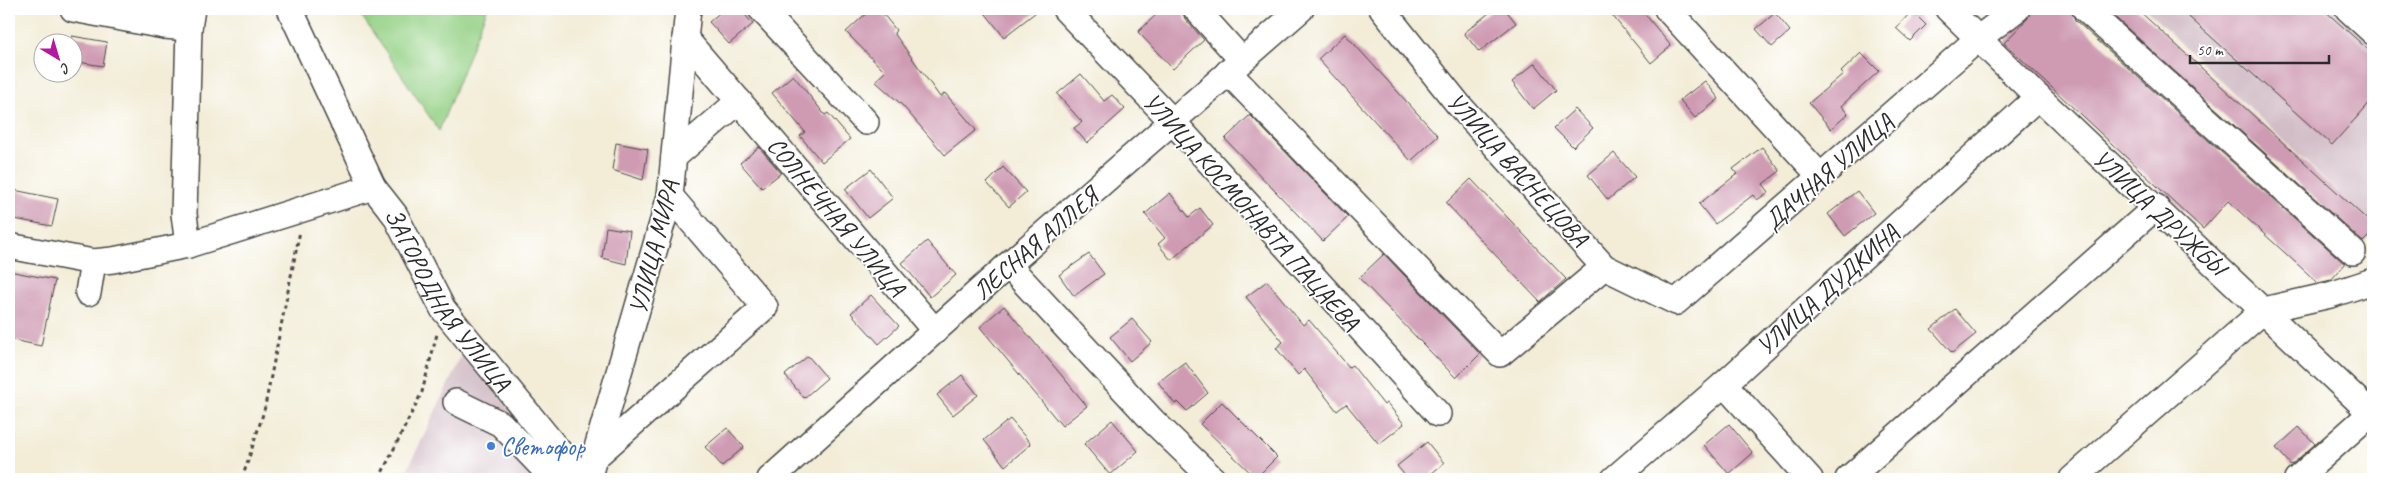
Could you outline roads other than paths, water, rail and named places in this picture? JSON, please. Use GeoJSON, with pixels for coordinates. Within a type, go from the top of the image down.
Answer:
{"type":"FeatureCollection","features":[{"type":"Feature","properties":{"kind":"street"},"geometry":{"type":"LineString","coordinates":[[73,9],[164,26],[190,18],[184,214],[188,245]]}},
{"type":"Feature","properties":{"kind":"street","name":"ЗАГОРОДНАЯ УЛИЦА"},"geometry":{"type":"LineString","coordinates":[[290,9],[373,188],[396,215],[443,309],[557,449],[584,479]]}},
{"type":"Feature","properties":{"kind":"street","name":"УЛИЦА МИРА"},"geometry":{"type":"LineString","coordinates":[[592,468],[670,196],[688,9]]}},
{"type":"Feature","properties":{"kind":"street"},"geometry":{"type":"LineString","coordinates":[[761,9],[866,122]]}},
{"type":"Feature","properties":{"kind":"street","name":"УЛИЦА КОСМОНАВТА ПАЦАЕВА"},"geometry":{"type":"LineString","coordinates":[[1065,9],[1172,122],[1438,414]]}},
{"type":"Feature","properties":{"kind":"street"},"geometry":{"type":"LineString","coordinates":[[1196,9],[1234,65],[1500,354],[1604,267]]}},
{"type":"Feature","properties":{"kind":"street","name":"ЛЕСНАЯ АЛЛЕЯ"},"geometry":{"type":"LineString","coordinates":[[770,479],[1234,65],[1301,9]]}},
{"type":"Feature","properties":{"kind":"street","name":"УЛИЦА ВАСНЕЦОВА"},"geometry":{"type":"LineString","coordinates":[[1382,9],[1458,104],[1604,267],[1676,302]]}},
{"type":"Feature","properties":{"kind":"street"},"geometry":{"type":"LineString","coordinates":[[1667,9],[1821,177]]}},
{"type":"Feature","properties":{"kind":"street","name":"УЛИЦА ДРУЖБЫ"},"geometry":{"type":"LineString","coordinates":[[1948,9],[2372,414]]}},
{"type":"Feature","properties":{"kind":"street","name":"ДАЧНАЯ УЛИЦА"},"geometry":{"type":"LineString","coordinates":[[1676,302],[1978,38],[2018,9]]}},
{"type":"Feature","properties":{"kind":"street"},"geometry":{"type":"LineString","coordinates":[[2085,9],[2353,252]]}},
{"type":"Feature","properties":{"kind":"street"},"geometry":{"type":"LineString","coordinates":[[2348,9],[2373,32]]}},
{"type":"Feature","properties":{"kind":"street","name":"СОЛНЕЧНАЯ УЛИЦА"},"geometry":{"type":"LineString","coordinates":[[685,38],[934,331]]}},
{"type":"Feature","properties":{"kind":"street","name":"УЛИЦА ДУДКИНА"},"geometry":{"type":"LineString","coordinates":[[1614,479],[1724,384],[2038,97]]}},
{"type":"Feature","properties":{"kind":"street"},"geometry":{"type":"LineString","coordinates":[[674,157],[739,101]]}},
{"type":"Feature","properties":{"kind":"street"},"geometry":{"type":"LineString","coordinates":[[9,246],[93,262],[188,245],[373,188]]}},
{"type":"Feature","properties":{"kind":"street"},"geometry":{"type":"LineString","coordinates":[[592,468],[765,307],[670,196]]}},
{"type":"Feature","properties":{"kind":"street"},"geometry":{"type":"LineString","coordinates":[[1848,479],[2156,207]]}},
{"type":"Feature","properties":{"kind":"street"},"geometry":{"type":"LineString","coordinates":[[88,292],[93,262]]}},
{"type":"Feature","properties":{"kind":"street"},"geometry":{"type":"LineString","coordinates":[[1008,266],[1153,421],[1213,479]]}},
{"type":"Feature","properties":{"kind":"street"},"geometry":{"type":"LineString","coordinates":[[2072,479],[2264,310],[2330,295],[2373,281]]}},
{"type":"Feature","properties":{"kind":"street"},"geometry":{"type":"LineString","coordinates":[[1724,384],[1810,479]]}},
{"type":"Feature","properties":{"kind":"street"},"geometry":{"type":"LineString","coordinates":[[456,402],[502,424],[554,479]]}},
{"type":"Feature","properties":{"kind":"street"},"geometry":{"type":"LineString","coordinates":[[2297,479],[2372,414]]}},
{"type":"Feature","properties":{"kind":"street"},"geometry":{"type":"LineString","coordinates":[[554,479],[559,462],[557,449]]}},
{"type":"Feature","properties":{"kind":"place","name":"Светофор"},"geometry":{"type":"Point","coordinates":[491,446]}}]}
